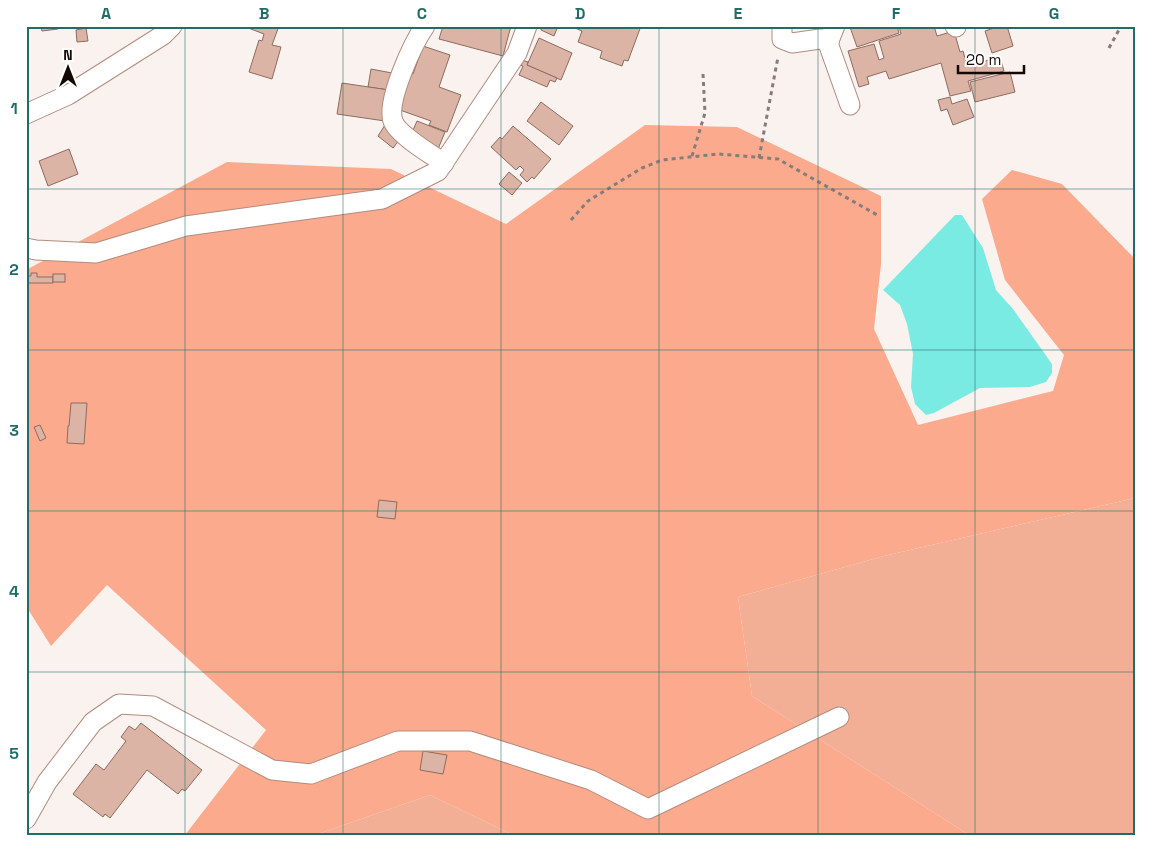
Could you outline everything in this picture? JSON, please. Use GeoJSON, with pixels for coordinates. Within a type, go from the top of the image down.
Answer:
{"type":"FeatureCollection","features":[{"type":"Feature","properties":{"kind":"street"},"geometry":{"type":"LineString","coordinates":[[26,114],[68,95],[163,35],[172,26]]}},
{"type":"Feature","properties":{"kind":"street"},"geometry":{"type":"LineString","coordinates":[[425,26],[417,38],[399,80],[392,104],[393,121],[402,133],[444,163]]}},
{"type":"Feature","properties":{"kind":"street"},"geometry":{"type":"LineString","coordinates":[[26,248],[96,253],[186,226],[382,199],[438,171],[517,53],[527,26]]}},
{"type":"Feature","properties":{"kind":"street"},"geometry":{"type":"LineString","coordinates":[[782,33],[792,43],[820,39],[832,32]]}},
{"type":"Feature","properties":{"kind":"street"},"geometry":{"type":"LineString","coordinates":[[832,32],[828,44],[850,105]]}},
{"type":"Feature","properties":{"kind":"street"},"geometry":{"type":"LineString","coordinates":[[26,819],[47,782],[93,722],[120,704],[153,706],[272,770],[311,774],[398,741],[470,741],[591,780],[648,809],[839,717]]}},
{"type":"Feature","properties":{"kind":"path"},"geometry":{"type":"LineString","coordinates":[[1109,48],[1121,26]]}},
{"type":"Feature","properties":{"kind":"path"},"geometry":{"type":"LineString","coordinates":[[759,158],[782,33]]}},
{"type":"Feature","properties":{"kind":"path"},"geometry":{"type":"LineString","coordinates":[[692,156],[705,113],[703,74]]}},
{"type":"Feature","properties":{"kind":"path"},"geometry":{"type":"LineString","coordinates":[[571,220],[588,201],[642,168],[662,160],[718,154],[778,159],[879,216]]}},
{"type":"Feature","properties":{"kind":"shaded area"},"geometry":{"type":"Polygon","coordinates":[[[645,125],[737,127],[881,196],[881,264],[874,329],[918,425],[1053,391],[1064,355],[1005,280],[982,199],[1012,170],[1062,184],[1135,259],[1135,498],[884,556],[738,597],[752,696],[969,835],[513,835],[430,795],[315,835],[185,835],[266,730],[107,585],[51,646],[26,606],[26,270],[227,162],[391,169],[506,224],[645,125]]]}},
{"type":"Feature","properties":{"kind":"shaded area"},"geometry":{"type":"Polygon","coordinates":[[[1135,498],[1135,835],[969,835],[752,696],[738,597],[884,556],[1135,498]]]}},
{"type":"Feature","properties":{"kind":"shaded area"},"geometry":{"type":"Polygon","coordinates":[[[430,795],[513,835],[315,835],[430,795]]]}},
{"type":"Feature","properties":{"kind":"water"},"geometry":{"type":"Polygon","coordinates":[[[955,215],[962,215],[983,248],[996,290],[1013,309],[1052,364],[1052,373],[1046,382],[1030,387],[980,388],[934,413],[926,415],[915,404],[911,387],[913,354],[907,324],[900,305],[883,290],[955,215]]]}},
{"type":"Feature","properties":{"kind":"building"},"geometry":{"type":"Polygon","coordinates":[[[26,26],[58,26],[58,29],[42,31],[41,27],[26,28],[26,26]]]}},
{"type":"Feature","properties":{"kind":"building"},"geometry":{"type":"Polygon","coordinates":[[[243,26],[279,26],[272,45],[281,47],[272,79],[249,72],[259,40],[262,41],[264,34],[243,26]]]}},
{"type":"Feature","properties":{"kind":"building"},"geometry":{"type":"Polygon","coordinates":[[[443,26],[511,26],[503,56],[439,39],[443,26]]]}},
{"type":"Feature","properties":{"kind":"building"},"geometry":{"type":"Polygon","coordinates":[[[542,26],[558,26],[554,36],[541,30],[542,26]]]}},
{"type":"Feature","properties":{"kind":"building"},"geometry":{"type":"Polygon","coordinates":[[[575,26],[641,26],[628,61],[624,60],[622,66],[600,58],[602,51],[578,42],[582,31],[575,28],[575,26]]]}},
{"type":"Feature","properties":{"kind":"building"},"geometry":{"type":"Polygon","coordinates":[[[897,26],[899,33],[857,47],[850,27],[897,26]]]}},
{"type":"Feature","properties":{"kind":"building"},"geometry":{"type":"Polygon","coordinates":[[[899,26],[934,26],[937,36],[954,31],[960,52],[963,51],[967,66],[1000,57],[1004,71],[968,81],[971,91],[950,96],[941,63],[889,79],[886,71],[867,77],[869,84],[859,87],[848,51],[874,44],[879,60],[884,58],[879,41],[901,34],[899,26]]]}},
{"type":"Feature","properties":{"kind":"building"},"geometry":{"type":"Polygon","coordinates":[[[1000,26],[1007,26],[1013,46],[992,53],[985,31],[1000,26]]]}},
{"type":"Feature","properties":{"kind":"building"},"geometry":{"type":"Polygon","coordinates":[[[86,28],[88,41],[77,42],[76,30],[86,28]]]}},
{"type":"Feature","properties":{"kind":"building"},"geometry":{"type":"Polygon","coordinates":[[[539,38],[572,53],[561,80],[527,65],[539,38]]]}},
{"type":"Feature","properties":{"kind":"building"},"geometry":{"type":"Polygon","coordinates":[[[423,46],[450,55],[439,87],[461,95],[447,132],[429,125],[431,121],[397,109],[410,73],[413,74],[423,46]]]}},
{"type":"Feature","properties":{"kind":"building"},"geometry":{"type":"Polygon","coordinates":[[[522,60],[528,62],[527,65],[557,78],[555,82],[550,80],[547,87],[519,75],[523,66],[520,65],[522,60]]]}},
{"type":"Feature","properties":{"kind":"building"},"geometry":{"type":"Polygon","coordinates":[[[371,69],[392,73],[389,90],[368,87],[371,69]]]}},
{"type":"Feature","properties":{"kind":"building"},"geometry":{"type":"Polygon","coordinates":[[[1010,72],[1015,92],[975,102],[970,82],[1010,72]]]}},
{"type":"Feature","properties":{"kind":"building"},"geometry":{"type":"Polygon","coordinates":[[[342,83],[389,90],[385,121],[337,114],[342,83]]]}},
{"type":"Feature","properties":{"kind":"building"},"geometry":{"type":"Polygon","coordinates":[[[950,97],[952,104],[967,99],[974,117],[953,125],[947,109],[941,111],[938,100],[950,97]]]}},
{"type":"Feature","properties":{"kind":"building"},"geometry":{"type":"Polygon","coordinates":[[[541,102],[573,126],[559,145],[527,121],[541,102]]]}},
{"type":"Feature","properties":{"kind":"building"},"geometry":{"type":"Polygon","coordinates":[[[417,121],[445,132],[436,154],[410,137],[417,121]]]}},
{"type":"Feature","properties":{"kind":"building"},"geometry":{"type":"Polygon","coordinates":[[[385,125],[401,138],[393,148],[378,136],[385,125]]]}},
{"type":"Feature","properties":{"kind":"building"},"geometry":{"type":"Polygon","coordinates":[[[513,126],[551,159],[534,179],[532,177],[527,182],[520,175],[524,170],[520,166],[516,170],[491,147],[500,137],[502,139],[513,126]]]}},
{"type":"Feature","properties":{"kind":"building"},"geometry":{"type":"Polygon","coordinates":[[[69,149],[78,174],[48,186],[39,161],[69,149]]]}},
{"type":"Feature","properties":{"kind":"building"},"geometry":{"type":"Polygon","coordinates":[[[509,172],[522,183],[512,195],[499,184],[509,172]]]}},
{"type":"Feature","properties":{"kind":"building"},"geometry":{"type":"Polygon","coordinates":[[[31,273],[37,273],[37,277],[53,277],[53,283],[28,283],[28,276],[31,276],[31,273]]]}},
{"type":"Feature","properties":{"kind":"building"},"geometry":{"type":"Polygon","coordinates":[[[53,274],[65,274],[65,282],[53,282],[53,274]]]}},
{"type":"Feature","properties":{"kind":"building"},"geometry":{"type":"Polygon","coordinates":[[[71,403],[87,403],[84,444],[67,443],[71,403]]]}},
{"type":"Feature","properties":{"kind":"building"},"geometry":{"type":"Polygon","coordinates":[[[40,425],[46,438],[40,441],[34,427],[40,425]]]}},
{"type":"Feature","properties":{"kind":"building"},"geometry":{"type":"Polygon","coordinates":[[[379,500],[397,502],[395,519],[377,517],[379,500]]]}},
{"type":"Feature","properties":{"kind":"building"},"geometry":{"type":"Polygon","coordinates":[[[141,723],[202,770],[185,791],[182,789],[178,794],[147,770],[110,818],[105,814],[103,817],[73,794],[96,764],[104,770],[126,741],[121,737],[129,726],[135,730],[141,723]]]}},
{"type":"Feature","properties":{"kind":"building"},"geometry":{"type":"Polygon","coordinates":[[[423,751],[447,755],[443,774],[420,770],[423,751]]]}}]}
